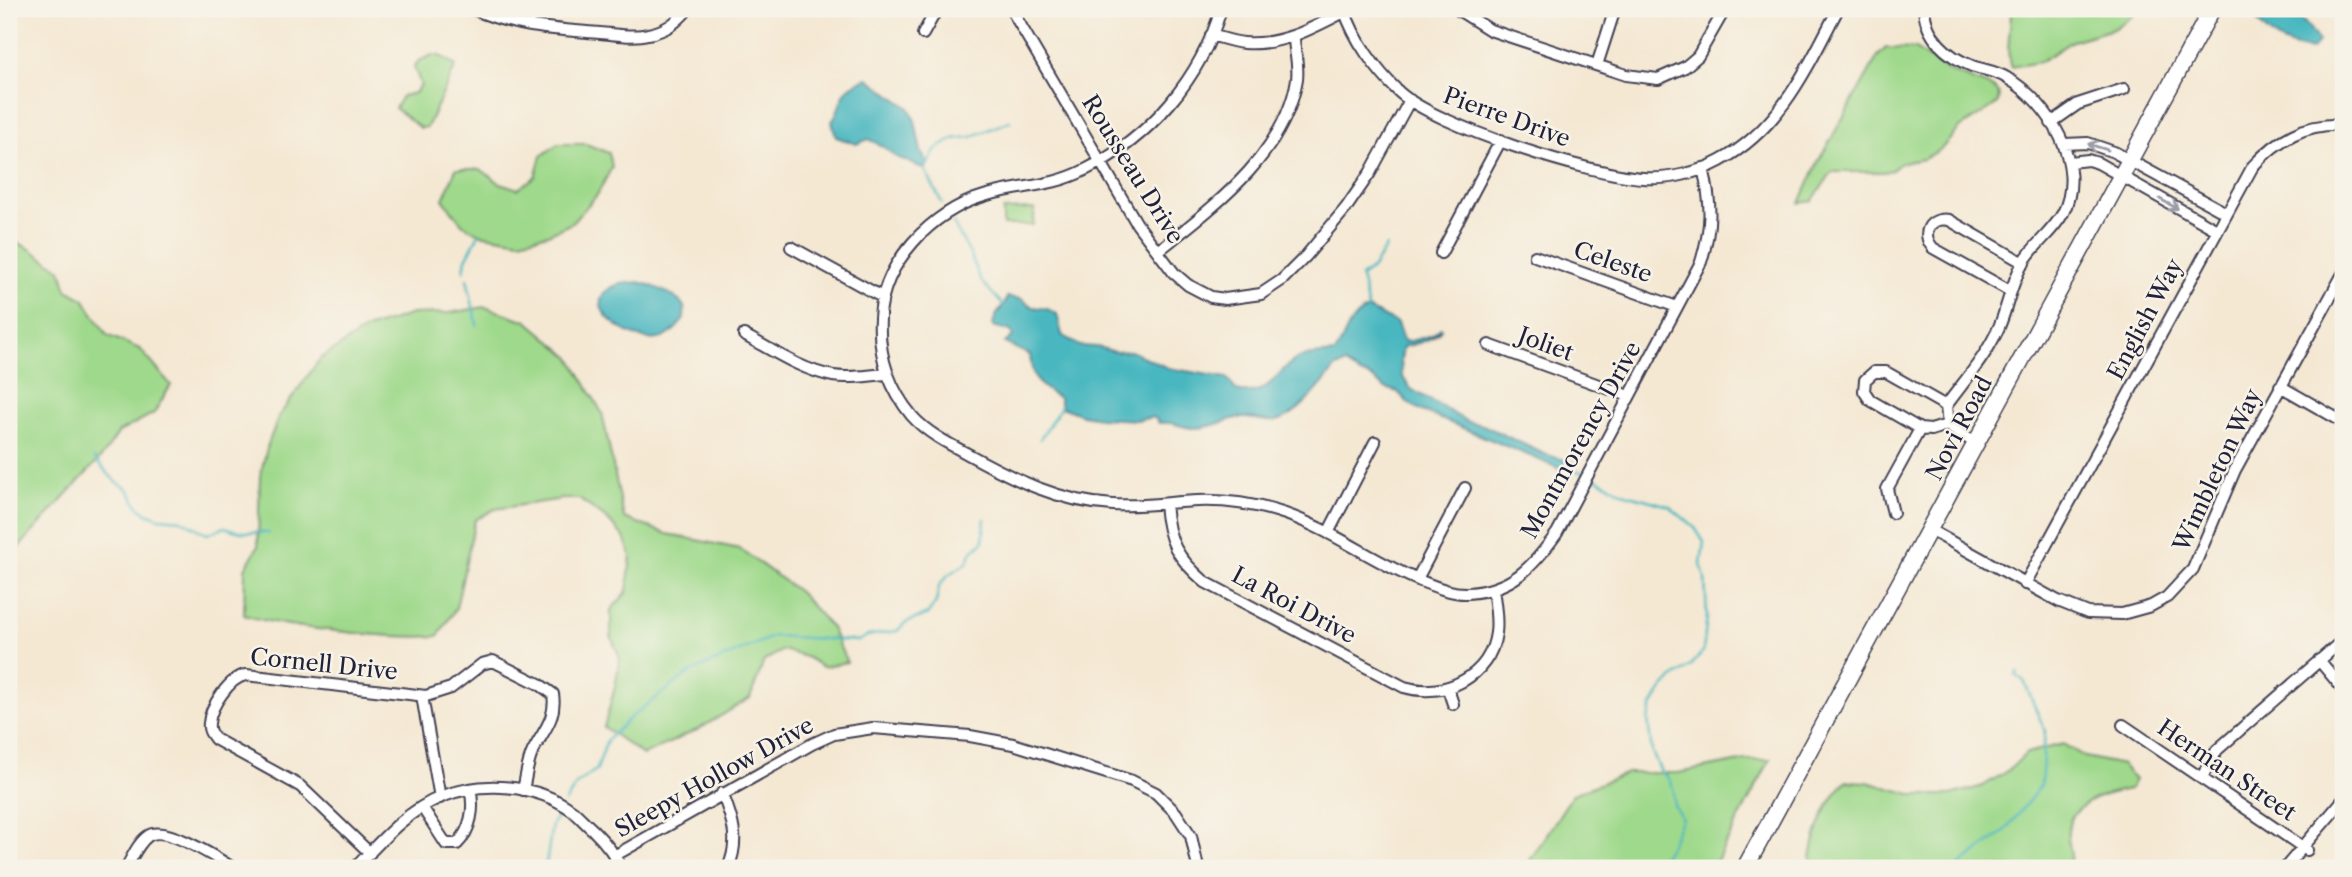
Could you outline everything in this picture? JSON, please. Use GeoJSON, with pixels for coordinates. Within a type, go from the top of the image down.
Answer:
{"type":"FeatureCollection","features":[{"type":"Feature","properties":{"kind":"main road","name":"Novi Road"},"geometry":{"type":"LineString","coordinates":[[1745,868],[2212,9]]}},
{"type":"Feature","properties":{"kind":"street"},"geometry":{"type":"LineString","coordinates":[[473,9],[498,20],[535,28],[626,35],[648,35],[676,24],[688,9]]}},
{"type":"Feature","properties":{"kind":"street"},"geometry":{"type":"LineString","coordinates":[[923,34],[937,9]]}},
{"type":"Feature","properties":{"kind":"street","name":"Rousseau Drive"},"geometry":{"type":"LineString","coordinates":[[1011,9],[1137,224],[1188,285],[1204,295],[1225,299],[1261,294],[1282,280],[1346,208],[1370,173],[1410,100]]}},
{"type":"Feature","properties":{"kind":"street","name":"Montmorency Drive"},"geometry":{"type":"LineString","coordinates":[[1221,9],[1187,82],[1156,119],[1112,155],[1069,178],[991,194],[958,206],[937,220],[906,249],[894,267],[882,297],[879,319],[887,374],[914,418],[940,439],[1013,478],[1062,497],[1112,505],[1236,502],[1297,518],[1417,579],[1444,589],[1464,593],[1493,589],[1507,584],[1541,556],[1557,533],[1701,262],[1711,221],[1710,196],[1703,168]]}},
{"type":"Feature","properties":{"kind":"street"},"geometry":{"type":"LineString","coordinates":[[1457,9],[1490,30],[1626,75],[1658,79],[1680,69],[1698,56],[1725,9]]}},
{"type":"Feature","properties":{"kind":"street"},"geometry":{"type":"LineString","coordinates":[[1597,65],[1615,9]]}},
{"type":"Feature","properties":{"kind":"street","name":"Pierre Drive"},"geometry":{"type":"LineString","coordinates":[[1344,10],[1356,37],[1376,66],[1399,92],[1439,117],[1564,162],[1615,176],[1646,179],[1688,174],[1718,162],[1752,141],[1777,115],[1804,74],[1838,9]]}},
{"type":"Feature","properties":{"kind":"street"},"geometry":{"type":"LineString","coordinates":[[1924,9],[1929,33],[1941,47],[1973,66],[1986,68],[2009,79],[2036,102],[2064,144],[2070,162],[2071,189],[2062,215],[2024,262],[2010,291],[1998,329],[1980,362],[1946,406],[1947,425],[1977,444]]}},
{"type":"Feature","properties":{"kind":"street"},"geometry":{"type":"LineString","coordinates":[[1211,35],[1244,43],[1294,37],[1344,10]]}},
{"type":"Feature","properties":{"kind":"street"},"geometry":{"type":"LineString","coordinates":[[1158,251],[1235,186],[1258,160],[1279,129],[1289,110],[1296,80],[1298,62],[1294,37]]}},
{"type":"Feature","properties":{"kind":"street"},"geometry":{"type":"LineString","coordinates":[[2051,123],[2078,104],[2124,89]]}},
{"type":"Feature","properties":{"kind":"street","name":"English Way"},"geometry":{"type":"LineString","coordinates":[[2025,584],[2253,166],[2273,146],[2305,129],[2343,125]]}},
{"type":"Feature","properties":{"kind":"street"},"geometry":{"type":"LineString","coordinates":[[1441,253],[1501,140]]}},
{"type":"Feature","properties":{"kind":"street"},"geometry":{"type":"LineString","coordinates":[[2064,144],[2097,145],[2226,214]]}},
{"type":"Feature","properties":{"kind":"street"},"geometry":{"type":"LineString","coordinates":[[2070,162],[2088,160],[2098,163],[2120,178],[2217,230]]}},
{"type":"Feature","properties":{"kind":"street"},"geometry":{"type":"LineString","coordinates":[[2010,291],[1933,248],[1927,239],[1928,228],[1931,223],[1949,220],[2024,262]]}},
{"type":"Feature","properties":{"kind":"street"},"geometry":{"type":"LineString","coordinates":[[791,247],[882,297]]}},
{"type":"Feature","properties":{"kind":"street","name":"Celeste"},"geometry":{"type":"LineString","coordinates":[[1535,256],[1677,307]]}},
{"type":"Feature","properties":{"kind":"street","name":"Wimbleton Way"},"geometry":{"type":"LineString","coordinates":[[1930,530],[2077,610],[2100,615],[2122,614],[2167,597],[2197,562],[2235,470],[2343,274]]}},
{"type":"Feature","properties":{"kind":"street"},"geometry":{"type":"LineString","coordinates":[[744,335],[813,370],[834,376],[887,374]]}},
{"type":"Feature","properties":{"kind":"street","name":"Joliet"},"geometry":{"type":"LineString","coordinates":[[1489,345],[1629,396]]}},
{"type":"Feature","properties":{"kind":"street"},"geometry":{"type":"LineString","coordinates":[[1946,406],[1880,370],[1869,375],[1863,386],[1870,400],[1920,429],[1931,430],[1947,425]]}},
{"type":"Feature","properties":{"kind":"street"},"geometry":{"type":"LineString","coordinates":[[2280,386],[2343,422]]}},
{"type":"Feature","properties":{"kind":"street"},"geometry":{"type":"LineString","coordinates":[[1893,513],[1887,489],[1920,429]]}},
{"type":"Feature","properties":{"kind":"street"},"geometry":{"type":"LineString","coordinates":[[1328,533],[1375,442]]}},
{"type":"Feature","properties":{"kind":"street"},"geometry":{"type":"LineString","coordinates":[[1417,579],[1465,488]]}},
{"type":"Feature","properties":{"kind":"street","name":"La Roi Drive"},"geometry":{"type":"LineString","coordinates":[[1165,504],[1171,543],[1185,565],[1205,582],[1404,687],[1417,691],[1448,689],[1476,674],[1489,655],[1496,635],[1497,617],[1493,589]]}},
{"type":"Feature","properties":{"kind":"street"},"geometry":{"type":"LineString","coordinates":[[2202,777],[2217,750],[2343,640]]}},
{"type":"Feature","properties":{"kind":"street"},"geometry":{"type":"LineString","coordinates":[[2319,660],[2343,689]]}},
{"type":"Feature","properties":{"kind":"street","name":"Cornell Drive"},"geometry":{"type":"LineString","coordinates":[[370,853],[300,786],[215,739],[209,731],[209,722],[229,683],[238,676],[246,675],[422,696],[451,688],[482,664],[493,662],[539,684],[553,694],[555,707],[549,724],[532,753],[523,790]]}},
{"type":"Feature","properties":{"kind":"street"},"geometry":{"type":"LineString","coordinates":[[1448,689],[1453,704]]}},
{"type":"Feature","properties":{"kind":"street"},"geometry":{"type":"LineString","coordinates":[[422,696],[440,797]]}},
{"type":"Feature","properties":{"kind":"street","name":"Herman Street"},"geometry":{"type":"LineString","coordinates":[[2123,725],[2305,848]]}},
{"type":"Feature","properties":{"kind":"street","name":"Sleepy Hollow Drive"},"geometry":{"type":"LineString","coordinates":[[614,856],[812,744],[834,734],[873,729],[924,731],[997,739],[1132,781],[1156,793],[1176,813],[1191,836],[1198,868]]}},
{"type":"Feature","properties":{"kind":"street"},"geometry":{"type":"LineString","coordinates":[[355,868],[422,807],[440,797],[470,789],[510,787],[541,794],[572,810],[601,838],[621,868]]}},
{"type":"Feature","properties":{"kind":"street"},"geometry":{"type":"LineString","coordinates":[[422,807],[442,839],[451,846],[457,844],[463,838],[471,818],[473,800],[470,789]]}},
{"type":"Feature","properties":{"kind":"street"},"geometry":{"type":"LineString","coordinates":[[722,793],[733,821],[735,835],[735,849],[728,868]]}},
{"type":"Feature","properties":{"kind":"street"},"geometry":{"type":"LineString","coordinates":[[2286,868],[2343,800]]}},
{"type":"Feature","properties":{"kind":"street"},"geometry":{"type":"LineString","coordinates":[[127,868],[149,834],[162,833],[175,837],[233,868]]}},
{"type":"Feature","properties":{"kind":"green space"},"geometry":{"type":"Polygon","coordinates":[[[2008,9],[2142,9],[2113,29],[2072,41],[2040,62],[2011,67],[2008,48],[2011,11],[2008,9]]]}},
{"type":"Feature","properties":{"kind":"green space"},"geometry":{"type":"Polygon","coordinates":[[[1886,48],[1915,49],[1949,71],[1994,88],[1999,93],[1998,103],[1960,128],[1941,149],[1924,159],[1900,163],[1892,170],[1883,172],[1832,172],[1812,201],[1800,203],[1818,162],[1878,56],[1886,48]]]}},
{"type":"Feature","properties":{"kind":"green space"},"geometry":{"type":"Polygon","coordinates":[[[432,55],[440,56],[456,66],[427,127],[420,128],[395,108],[402,96],[415,93],[421,85],[414,67],[419,61],[432,55]]]}},
{"type":"Feature","properties":{"kind":"green space"},"geometry":{"type":"Polygon","coordinates":[[[558,144],[586,144],[609,153],[612,167],[597,195],[572,223],[548,234],[520,241],[479,234],[462,224],[443,199],[456,169],[480,169],[500,183],[518,189],[535,177],[541,156],[558,144]]]}},
{"type":"Feature","properties":{"kind":"green space"},"geometry":{"type":"Polygon","coordinates":[[[1035,209],[1033,225],[1003,225],[1003,210],[1035,209]]]}},
{"type":"Feature","properties":{"kind":"green space"},"geometry":{"type":"Polygon","coordinates":[[[9,238],[61,270],[67,290],[84,299],[107,335],[140,349],[171,385],[154,413],[119,432],[104,454],[19,547],[9,564],[9,238]]]}},
{"type":"Feature","properties":{"kind":"green space"},"geometry":{"type":"Polygon","coordinates":[[[485,307],[527,321],[571,358],[602,413],[624,518],[667,534],[740,549],[799,592],[830,626],[847,662],[823,667],[806,657],[783,650],[764,661],[750,698],[699,729],[643,755],[604,727],[620,658],[611,636],[611,610],[627,592],[631,556],[624,537],[607,519],[579,499],[495,509],[475,520],[456,608],[438,636],[346,632],[282,624],[244,615],[245,569],[258,546],[260,476],[268,444],[279,416],[320,359],[366,329],[412,314],[449,313],[485,307]]]}},
{"type":"Feature","properties":{"kind":"green space"},"geometry":{"type":"Polygon","coordinates":[[[2063,744],[2085,757],[2122,765],[2135,780],[2130,789],[2092,801],[2076,813],[2068,830],[2071,856],[2068,868],[1810,868],[1814,845],[1826,809],[1847,781],[1867,782],[1915,795],[1951,795],[1983,786],[2010,769],[2027,753],[2063,744]]]}},
{"type":"Feature","properties":{"kind":"green space"},"geometry":{"type":"Polygon","coordinates":[[[1746,760],[1770,760],[1713,868],[1525,868],[1573,794],[1627,773],[1678,773],[1746,760]]]}},
{"type":"Feature","properties":{"kind":"water"},"geometry":{"type":"Polygon","coordinates":[[[2265,9],[2283,11],[2297,17],[2309,27],[2318,42],[2312,50],[2295,47],[2274,37],[2256,19],[2265,9]]]}},
{"type":"Feature","properties":{"kind":"water"},"geometry":{"type":"Polygon","coordinates":[[[868,78],[909,108],[915,121],[921,151],[927,162],[925,169],[896,157],[869,139],[856,144],[836,137],[832,122],[844,95],[851,86],[868,78]]]}},
{"type":"Feature","properties":{"kind":"water"},"geometry":{"type":"Polygon","coordinates":[[[639,282],[671,295],[684,307],[684,319],[663,338],[648,339],[635,335],[611,321],[603,312],[601,302],[605,293],[617,285],[639,282]]]}},
{"type":"Feature","properties":{"kind":"water"},"geometry":{"type":"Polygon","coordinates":[[[1007,297],[1021,299],[1033,307],[1057,314],[1062,335],[1080,346],[1116,352],[1131,351],[1168,368],[1227,378],[1237,391],[1241,392],[1263,388],[1297,359],[1335,353],[1352,321],[1369,309],[1397,323],[1403,340],[1407,342],[1432,335],[1442,327],[1431,338],[1403,347],[1402,376],[1411,389],[1468,422],[1483,425],[1544,454],[1575,463],[1574,470],[1568,472],[1422,411],[1408,403],[1398,392],[1385,388],[1345,364],[1336,367],[1293,413],[1276,421],[1238,418],[1196,428],[1159,423],[1154,417],[1138,420],[1082,415],[1061,407],[1059,398],[1041,386],[1032,371],[1030,355],[1005,343],[1013,336],[1011,331],[993,326],[1007,297]]]}},
{"type":"Feature","properties":{"kind":"waterway"},"geometry":{"type":"LineString","coordinates":[[942,203],[925,170],[935,150],[953,139],[971,137],[1010,121]]}},
{"type":"Feature","properties":{"kind":"waterway"},"geometry":{"type":"LineString","coordinates":[[953,223],[971,256],[980,280],[1005,307]]}},
{"type":"Feature","properties":{"kind":"waterway"},"geometry":{"type":"LineString","coordinates":[[464,271],[466,259],[479,234]]}},
{"type":"Feature","properties":{"kind":"waterway"},"geometry":{"type":"LineString","coordinates":[[1368,309],[1361,277],[1373,268],[1386,246]]}},
{"type":"Feature","properties":{"kind":"waterway"},"geometry":{"type":"LineString","coordinates":[[467,279],[477,325]]}},
{"type":"Feature","properties":{"kind":"waterway"},"geometry":{"type":"LineString","coordinates":[[1040,439],[1061,407]]}},
{"type":"Feature","properties":{"kind":"waterway"},"geometry":{"type":"LineString","coordinates":[[94,458],[115,481],[128,489],[138,506],[147,513],[159,518],[182,520],[207,534],[225,527],[242,532],[269,533]]}},
{"type":"Feature","properties":{"kind":"waterway"},"geometry":{"type":"LineString","coordinates":[[1574,470],[1584,473]]}},
{"type":"Feature","properties":{"kind":"waterway"},"geometry":{"type":"LineString","coordinates":[[1590,475],[1626,494],[1669,506],[1695,528],[1704,542],[1701,564],[1705,578],[1707,617],[1703,651],[1691,666],[1673,678],[1661,691],[1648,720],[1652,752],[1674,791],[1674,806],[1682,818],[1671,844],[1655,868]]}},
{"type":"Feature","properties":{"kind":"waterway"},"geometry":{"type":"LineString","coordinates":[[565,802],[577,784],[597,769],[607,740],[631,717],[689,673],[774,636],[858,641],[867,636],[897,631],[905,623],[928,614],[936,602],[939,586],[948,575],[967,563],[972,551],[983,542],[985,519]]}},
{"type":"Feature","properties":{"kind":"waterway"},"geometry":{"type":"LineString","coordinates":[[1956,868],[2005,831],[2041,785],[2045,731],[2024,681],[2016,675],[2018,672]]}},
{"type":"Feature","properties":{"kind":"waterway"},"geometry":{"type":"LineString","coordinates":[[537,868],[546,865],[552,825],[562,808]]}}]}
